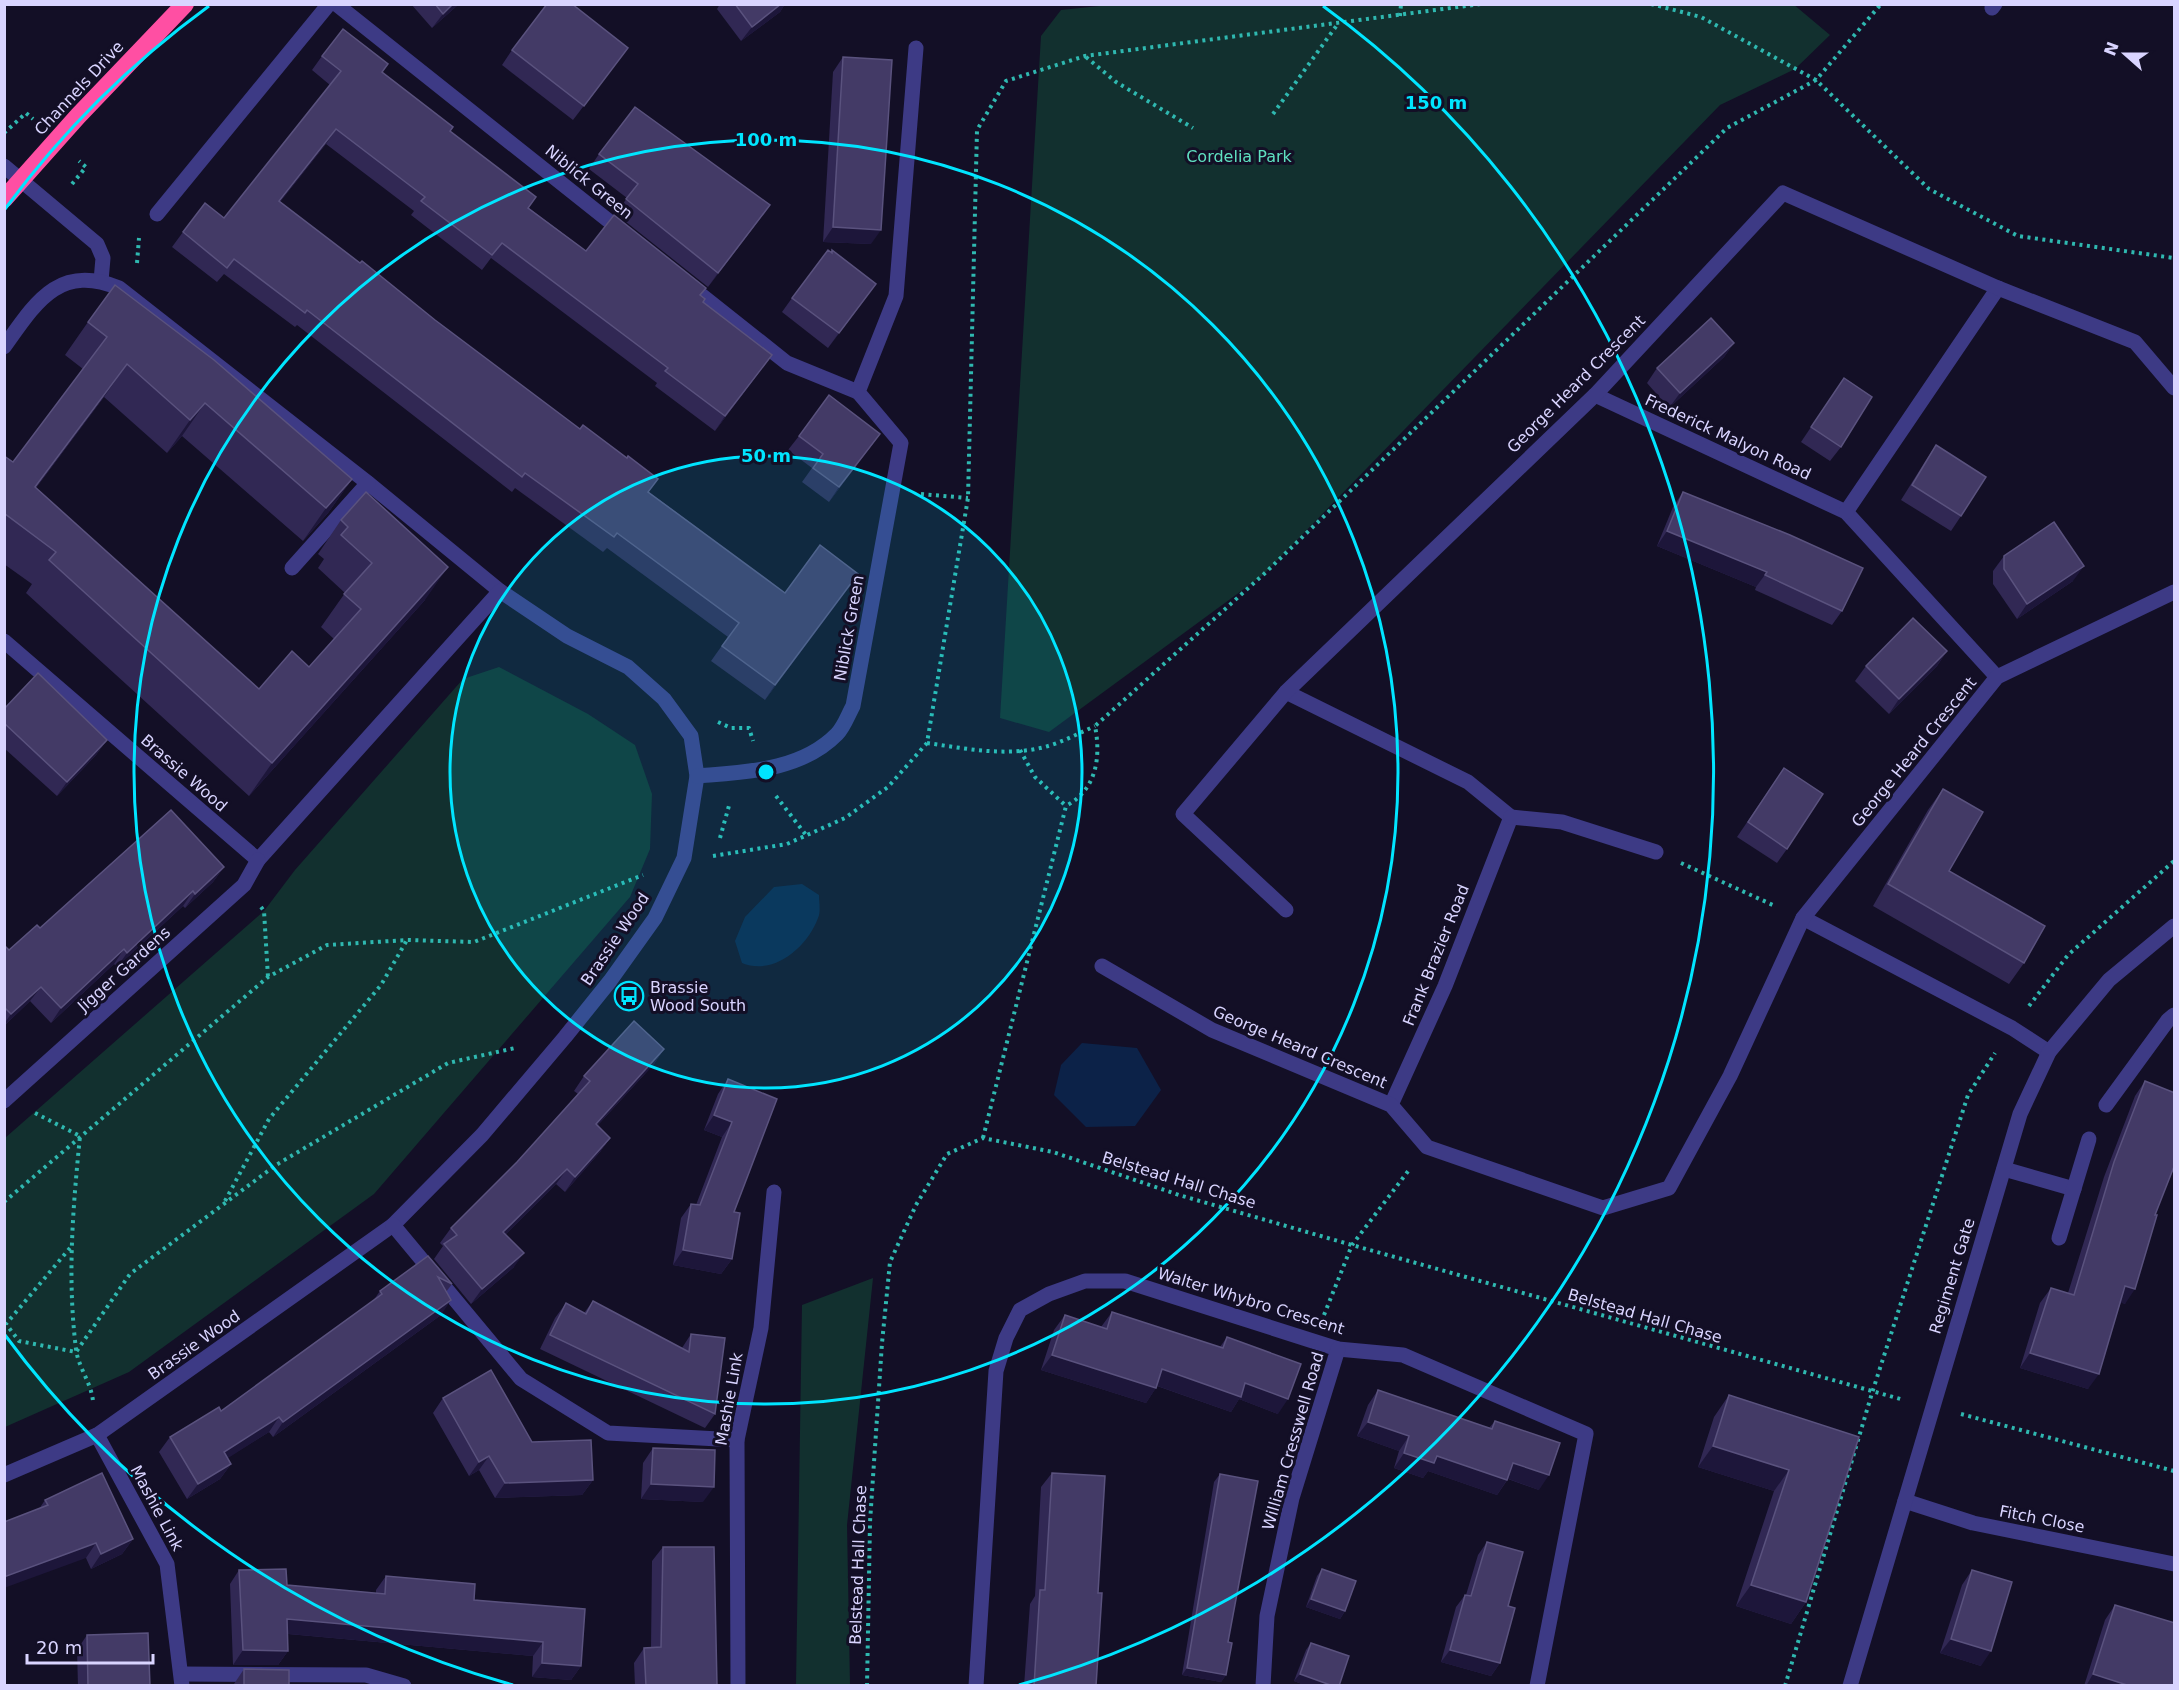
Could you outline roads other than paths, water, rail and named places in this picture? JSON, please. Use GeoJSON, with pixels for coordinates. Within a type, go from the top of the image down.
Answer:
{"type":"FeatureCollection","features":[{"type":"Feature","properties":{"kind":"highway","name":"Channels Drive"},"geometry":{"type":"LineString","coordinates":[[4,199],[185,4]]}},
{"type":"Feature","properties":{"kind":"street"},"geometry":{"type":"LineString","coordinates":[[157,214],[329,4]]}},
{"type":"Feature","properties":{"kind":"street","name":"Niblick Green"},"geometry":{"type":"LineString","coordinates":[[336,4],[636,243]]}},
{"type":"Feature","properties":{"kind":"street"},"geometry":{"type":"LineString","coordinates":[[858,392],[896,296],[916,48]]}},
{"type":"Feature","properties":{"kind":"street"},"geometry":{"type":"LineString","coordinates":[[4,166],[97,244],[103,258],[101,281]]}},
{"type":"Feature","properties":{"kind":"street","name":"George Heard Crescent"},"geometry":{"type":"LineString","coordinates":[[1286,910],[1183,814],[1286,692],[1595,395],[1783,193],[1998,288],[2135,342],[2175,388]]}},
{"type":"Feature","properties":{"kind":"street","name":"Niblick Green"},"geometry":{"type":"LineString","coordinates":[[674,273],[787,363],[858,392],[901,443],[860,676],[853,706],[839,733],[809,757],[750,771],[697,776]]}},
{"type":"Feature","properties":{"kind":"street","name":"Brassie Wood"},"geometry":{"type":"LineString","coordinates":[[4,347],[27,315],[48,292],[67,282],[85,278],[101,281],[136,299],[500,591],[567,636],[628,666],[664,699],[691,736],[697,776],[684,858],[655,918],[610,981],[482,1135],[393,1225],[97,1435],[4,1475]]}},
{"type":"Feature","properties":{"kind":"street"},"geometry":{"type":"LineString","coordinates":[[1846,512],[1998,288]]}},
{"type":"Feature","properties":{"kind":"street","name":"Frederick Malyon Road"},"geometry":{"type":"LineString","coordinates":[[1595,395],[1846,512],[1997,677]]}},
{"type":"Feature","properties":{"kind":"street"},"geometry":{"type":"LineString","coordinates":[[292,568],[368,483]]}},
{"type":"Feature","properties":{"kind":"street"},"geometry":{"type":"LineString","coordinates":[[258,860],[500,591]]}},
{"type":"Feature","properties":{"kind":"street","name":"George Heard Crescent"},"geometry":{"type":"LineString","coordinates":[[1102,966],[1212,1030],[1390,1105],[1427,1147],[1603,1209],[1669,1188],[1730,1076],[1803,918],[1997,677],[2175,592]]}},
{"type":"Feature","properties":{"kind":"street","name":"Brassie Wood"},"geometry":{"type":"LineString","coordinates":[[4,640],[258,860]]}},
{"type":"Feature","properties":{"kind":"street"},"geometry":{"type":"LineString","coordinates":[[1286,692],[1468,782],[1511,817],[1562,822],[1656,852]]}},
{"type":"Feature","properties":{"kind":"street","name":"Frank Brazier Road"},"geometry":{"type":"LineString","coordinates":[[1390,1105],[1445,986],[1511,817]]}},
{"type":"Feature","properties":{"kind":"street","name":"Jigger Gardens"},"geometry":{"type":"LineString","coordinates":[[5,1098],[244,885],[258,860]]}},
{"type":"Feature","properties":{"kind":"street"},"geometry":{"type":"LineString","coordinates":[[1803,918],[2012,1028],[2049,1052]]}},
{"type":"Feature","properties":{"kind":"street","name":"Regiment Gate"},"geometry":{"type":"LineString","coordinates":[[1850,1686],[1931,1406],[2020,1114],[2049,1052],[2109,980],[2175,926]]}},
{"type":"Feature","properties":{"kind":"street"},"geometry":{"type":"LineString","coordinates":[[2106,1105],[2168,1020],[2175,1015]]}},
{"type":"Feature","properties":{"kind":"street"},"geometry":{"type":"LineString","coordinates":[[2059,1238],[2089,1139]]}},
{"type":"Feature","properties":{"kind":"street"},"geometry":{"type":"LineString","coordinates":[[2004,1169],[2074,1189]]}},
{"type":"Feature","properties":{"kind":"street","name":"Mashie Link"},"geometry":{"type":"LineString","coordinates":[[738,1686],[737,1440],[761,1328],[774,1192]]}},
{"type":"Feature","properties":{"kind":"street"},"geometry":{"type":"LineString","coordinates":[[393,1225],[521,1379],[530,1385],[608,1433],[737,1440]]}},
{"type":"Feature","properties":{"kind":"street","name":"Walter Whybro Crescent"},"geometry":{"type":"LineString","coordinates":[[976,1686],[996,1371],[1006,1338],[1020,1310],[1050,1293],[1085,1281],[1125,1281],[1338,1348],[1403,1355],[1586,1434],[1537,1686]]}},
{"type":"Feature","properties":{"kind":"street","name":"William Cresswell Road"},"geometry":{"type":"LineString","coordinates":[[1263,1686],[1267,1616],[1292,1498],[1338,1348]]}},
{"type":"Feature","properties":{"kind":"street","name":"Mashie Link"},"geometry":{"type":"LineString","coordinates":[[97,1435],[167,1564],[182,1680],[366,1675],[404,1686]]}},
{"type":"Feature","properties":{"kind":"street","name":"Fitch Close"},"geometry":{"type":"LineString","coordinates":[[1905,1501],[1973,1523],[2175,1564]]}},
{"type":"Feature","properties":{"kind":"water"},"geometry":{"type":"Polygon","coordinates":[[[802,884],[819,895],[819,916],[806,940],[788,957],[777,962],[765,966],[742,963],[735,941],[745,917],[774,887],[802,884]]]}},
{"type":"Feature","properties":{"kind":"water"},"geometry":{"type":"Polygon","coordinates":[[[1082,1043],[1137,1048],[1161,1090],[1135,1126],[1086,1127],[1054,1095],[1061,1065],[1082,1043]]]}},
{"type":"Feature","properties":{"kind":"place","name":"Brassie Wood South"},"geometry":{"type":"Point","coordinates":[629,996]}},
{"type":"Feature","properties":{"kind":"park label","name":"Cordelia Park"},"geometry":{"type":"Point","coordinates":[1239,156]}}]}
